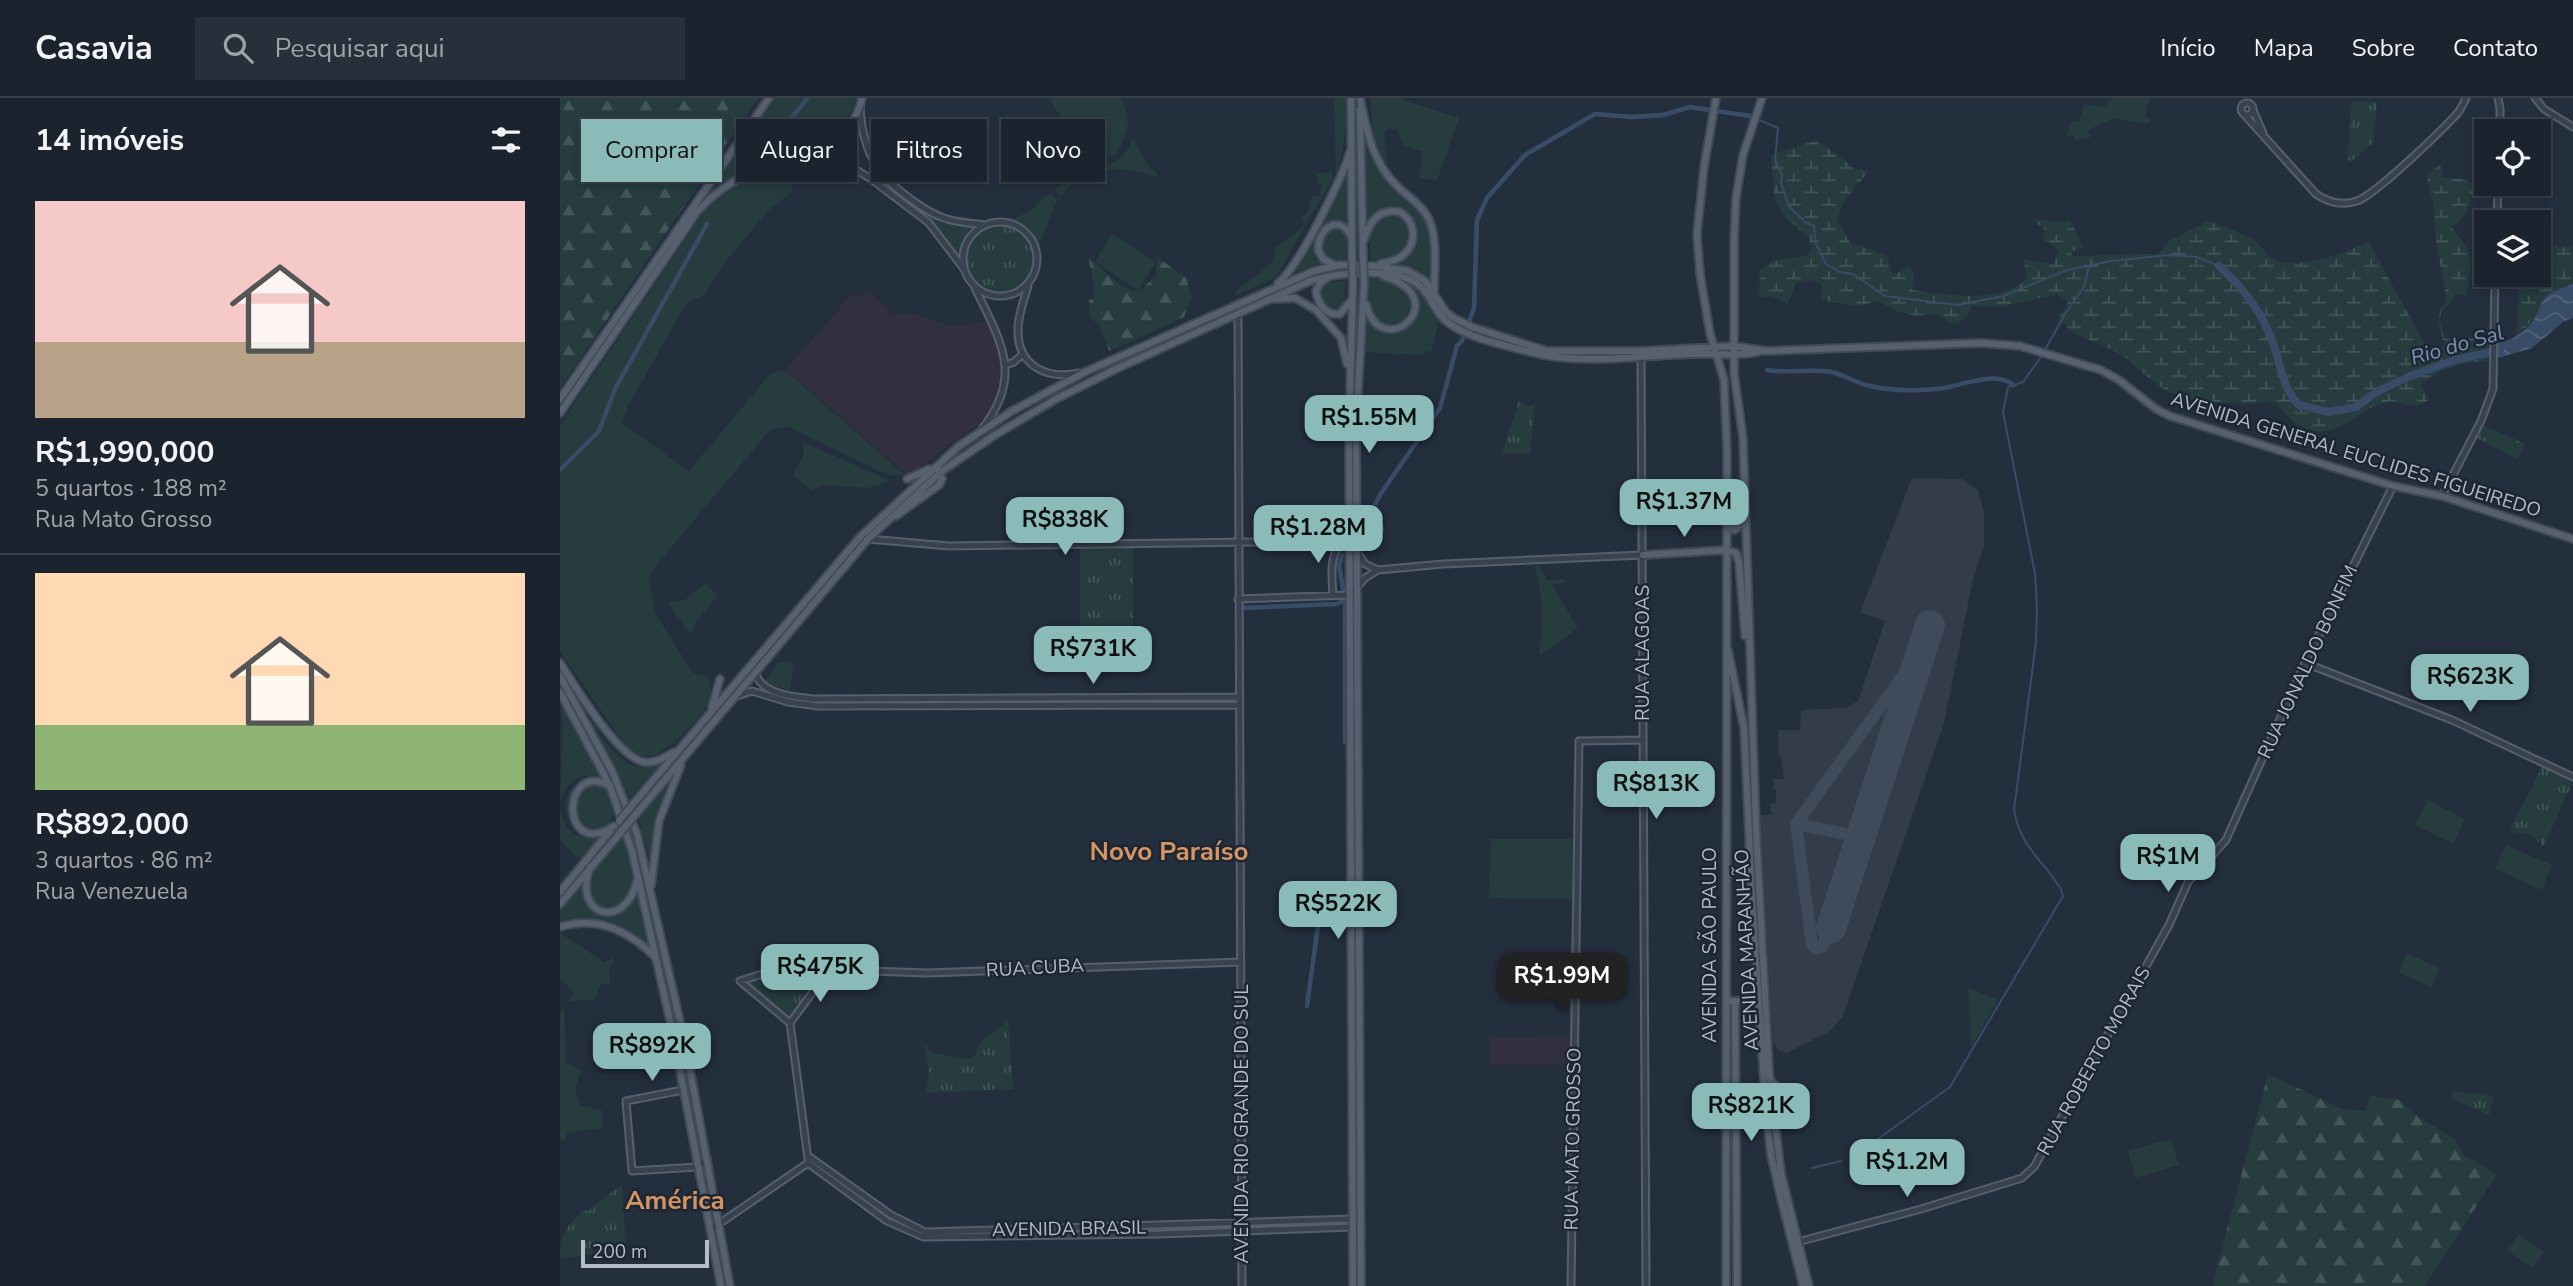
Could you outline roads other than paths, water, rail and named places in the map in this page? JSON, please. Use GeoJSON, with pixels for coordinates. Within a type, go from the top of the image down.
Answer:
{"type":"FeatureCollection","features":[{"type":"Feature","properties":{"kind":"main road"},"geometry":{"type":"LineString","coordinates":[[753,119],[769,98]]}},
{"type":"Feature","properties":{"kind":"main road"},"geometry":{"type":"LineString","coordinates":[[854,119],[862,98]]}},
{"type":"Feature","properties":{"kind":"main road"},"geometry":{"type":"LineString","coordinates":[[1351,98],[1353,285],[1350,547],[1346,596],[1353,1286]]}},
{"type":"Feature","properties":{"kind":"main road"},"geometry":{"type":"LineString","coordinates":[[1360,98],[1364,296],[1356,427],[1361,1286]]}},
{"type":"Feature","properties":{"kind":"main road"},"geometry":{"type":"LineString","coordinates":[[1360,98],[1370,144],[1381,166],[1396,185],[1422,208],[1430,222],[1434,246],[1434,292]]}},
{"type":"Feature","properties":{"kind":"main road","name":"AVENIDA MARANHÃO"},"geometry":{"type":"LineString","coordinates":[[1762,98],[1743,155],[1736,198],[1734,346],[1736,396],[1743,430],[1758,1001],[1771,1155],[1795,1243],[1810,1286]]}},
{"type":"Feature","properties":{"kind":"main road","name":"AVENIDA SÃO PAULO"},"geometry":{"type":"LineString","coordinates":[[1715,100],[1697,234],[1700,274],[1714,351],[1723,375],[1726,404],[1726,1286]]}},
{"type":"Feature","properties":{"kind":"main road"},"geometry":{"type":"LineString","coordinates":[[560,399],[736,143]]}},
{"type":"Feature","properties":{"kind":"main road"},"geometry":{"type":"LineString","coordinates":[[1271,288],[1285,277],[1294,263],[1344,172],[1350,152]]}},
{"type":"Feature","properties":{"kind":"main road"},"geometry":{"type":"LineString","coordinates":[[560,413],[697,212],[721,190],[736,182]]}},
{"type":"Feature","properties":{"kind":"main road"},"geometry":{"type":"LineString","coordinates":[[1362,245],[1368,226],[1378,215],[1392,210],[1400,212],[1410,221],[1413,232],[1410,247],[1399,258],[1375,266]]}},
{"type":"Feature","properties":{"kind":"main road"},"geometry":{"type":"LineString","coordinates":[[1334,265],[1323,259],[1318,250],[1323,233],[1331,225],[1338,224],[1347,228],[1352,237]]}},
{"type":"Feature","properties":{"kind":"main road"},"geometry":{"type":"LineString","coordinates":[[560,892],[860,537],[982,429],[1085,372],[1271,288],[1334,265],[1375,266],[1408,271],[1422,279],[1446,312],[1465,328],[1541,350],[1714,351]]}},
{"type":"Feature","properties":{"kind":"main road"},"geometry":{"type":"LineString","coordinates":[[1364,296],[1369,316],[1378,326],[1390,330],[1410,321],[1416,307],[1411,291],[1402,283],[1378,274]]}},
{"type":"Feature","properties":{"kind":"main road"},"geometry":{"type":"LineString","coordinates":[[907,479],[936,469],[1056,399],[1238,313],[1318,278],[1331,275],[1397,275],[1414,281],[1443,318],[1540,354],[1575,358],[1714,351]]}},
{"type":"Feature","properties":{"kind":"main road"},"geometry":{"type":"LineString","coordinates":[[1331,275],[1318,286],[1317,297],[1323,308],[1332,314],[1340,314],[1347,309],[1352,297]]}},
{"type":"Feature","properties":{"kind":"main road"},"geometry":{"type":"LineString","coordinates":[[1270,299],[1295,298],[1315,310],[1341,338],[1350,374]]}},
{"type":"Feature","properties":{"kind":"main road","name":"AVENIDA GENERAL EUCLIDES FIGUEIREDO"},"geometry":{"type":"LineString","coordinates":[[1714,351],[1734,357],[1766,351],[1981,344],[2039,350],[2112,375],[2156,409],[2170,416],[2393,486],[2442,496],[2573,539]]}},
{"type":"Feature","properties":{"kind":"main road","name":"AVENIDA GENERAL EUCLIDES FIGUEIREDO"},"geometry":{"type":"LineString","coordinates":[[1714,351],[1734,346],[1766,351]]}},
{"type":"Feature","properties":{"kind":"main road"},"geometry":{"type":"LineString","coordinates":[[560,904],[633,814],[868,539],[884,522],[939,485],[942,480],[936,469]]}},
{"type":"Feature","properties":{"kind":"main road"},"geometry":{"type":"LineString","coordinates":[[1726,524],[1734,530],[1744,523]]}},
{"type":"Feature","properties":{"kind":"main road"},"geometry":{"type":"LineString","coordinates":[[1643,555],[1726,550],[1736,553],[1739,560],[1741,609],[1749,661]]}},
{"type":"Feature","properties":{"kind":"main road","name":"AVENIDA MARANHÃO"},"geometry":{"type":"LineString","coordinates":[[1726,642],[1744,728],[1756,910],[1781,1173],[1803,1286]]}},
{"type":"Feature","properties":{"kind":"main road"},"geometry":{"type":"LineString","coordinates":[[560,663],[615,742],[629,757],[642,762],[654,762],[679,749]]}},
{"type":"Feature","properties":{"kind":"main road"},"geometry":{"type":"LineString","coordinates":[[560,676],[633,814],[685,1043],[730,1286]]}},
{"type":"Feature","properties":{"kind":"main road"},"geometry":{"type":"LineString","coordinates":[[710,712],[720,679]]}},
{"type":"Feature","properties":{"kind":"main road"},"geometry":{"type":"LineString","coordinates":[[560,692],[610,786],[638,879],[657,959],[721,1286]]}},
{"type":"Feature","properties":{"kind":"main road"},"geometry":{"type":"LineString","coordinates":[[651,888],[659,821],[683,758]]}},
{"type":"Feature","properties":{"kind":"main road"},"geometry":{"type":"LineString","coordinates":[[571,788],[593,779],[610,786]]}},
{"type":"Feature","properties":{"kind":"main road"},"geometry":{"type":"LineString","coordinates":[[567,822],[584,834],[601,834],[619,823]]}},
{"type":"Feature","properties":{"kind":"main road"},"geometry":{"type":"LineString","coordinates":[[590,867],[586,893],[590,902],[603,912],[625,906],[635,892],[638,879]]}},
{"type":"Feature","properties":{"kind":"main road"},"geometry":{"type":"LineString","coordinates":[[560,927],[580,922],[609,926],[635,938],[657,959]]}},
{"type":"Feature","properties":{"kind":"main road"},"geometry":{"type":"LineString","coordinates":[[1726,1001],[1758,1001]]}},
{"type":"Feature","properties":{"kind":"main road","name":"AVENIDA SÃO PAULO"},"geometry":{"type":"LineString","coordinates":[[1735,1001],[1737,1286]]}},
{"type":"Feature","properties":{"kind":"main road"},"geometry":{"type":"LineString","coordinates":[[1771,1081],[1792,1099],[1776,1130]]}},
{"type":"Feature","properties":{"kind":"street"},"geometry":{"type":"LineString","coordinates":[[2242,112],[2247,115],[2253,108],[2254,98]]}},
{"type":"Feature","properties":{"kind":"street"},"geometry":{"type":"LineString","coordinates":[[2242,112],[2304,182],[2322,198],[2339,204],[2354,202],[2376,189],[2455,117],[2466,98]]}},
{"type":"Feature","properties":{"kind":"street"},"geometry":{"type":"LineString","coordinates":[[2498,98],[2500,119]]}},
{"type":"Feature","properties":{"kind":"street"},"geometry":{"type":"LineString","coordinates":[[2500,108],[2504,98]]}},
{"type":"Feature","properties":{"kind":"street"},"geometry":{"type":"LineString","coordinates":[[2535,98],[2544,108],[2573,127]]}},
{"type":"Feature","properties":{"kind":"street"},"geometry":{"type":"LineString","coordinates":[[2242,112],[2244,101],[2253,108],[2261,130],[2272,147]]}},
{"type":"Feature","properties":{"kind":"street"},"geometry":{"type":"LineString","coordinates":[[860,106],[864,138],[872,159],[893,187],[936,216],[956,222],[985,225],[1007,222],[1028,234],[1034,243],[1037,256],[1036,269],[1028,284],[1018,331],[1023,354],[1050,375],[1068,376],[1085,372]]}},
{"type":"Feature","properties":{"kind":"street"},"geometry":{"type":"LineString","coordinates":[[857,171],[929,223],[974,286],[1002,346],[1006,365],[1003,393],[992,417],[982,429]]}},
{"type":"Feature","properties":{"kind":"street"},"geometry":{"type":"LineString","coordinates":[[890,193],[893,187]]}},
{"type":"Feature","properties":{"kind":"street"},"geometry":{"type":"LineString","coordinates":[[964,269],[963,256],[967,241],[976,230],[985,225]]}},
{"type":"Feature","properties":{"kind":"street"},"geometry":{"type":"LineString","coordinates":[[974,286],[999,296],[1020,291],[1028,284]]}},
{"type":"Feature","properties":{"kind":"street"},"geometry":{"type":"LineString","coordinates":[[2442,496],[2481,421],[2493,389],[2496,287]]}},
{"type":"Feature","properties":{"kind":"street","name":"AVENIDA RIO GRANDE DO SUL"},"geometry":{"type":"LineString","coordinates":[[1238,313],[1242,1286]]}},
{"type":"Feature","properties":{"kind":"street"},"geometry":{"type":"LineString","coordinates":[[1006,365],[1023,354]]}},
{"type":"Feature","properties":{"kind":"street","name":"RUA ALAGOAS"},"geometry":{"type":"LineString","coordinates":[[1641,356],[1646,1286]]}},
{"type":"Feature","properties":{"kind":"street","name":"RUA JONALDO BONFIM"},"geometry":{"type":"LineString","coordinates":[[2192,877],[2226,840],[2305,663],[2393,486]]}},
{"type":"Feature","properties":{"kind":"street"},"geometry":{"type":"LineString","coordinates":[[884,522],[885,538],[892,542]]}},
{"type":"Feature","properties":{"kind":"street"},"geometry":{"type":"LineString","coordinates":[[868,539],[960,546],[1239,541],[1340,543],[1350,547]]}},
{"type":"Feature","properties":{"kind":"street"},"geometry":{"type":"LineString","coordinates":[[1333,596],[1332,564],[1335,550],[1340,543]]}},
{"type":"Feature","properties":{"kind":"street"},"geometry":{"type":"LineString","coordinates":[[1357,551],[1365,564],[1378,570]]}},
{"type":"Feature","properties":{"kind":"street"},"geometry":{"type":"LineString","coordinates":[[1238,599],[1346,596],[1378,570],[1437,564],[1643,555]]}},
{"type":"Feature","properties":{"kind":"street"},"geometry":{"type":"LineString","coordinates":[[2305,663],[2452,720],[2573,777]]}},
{"type":"Feature","properties":{"kind":"street"},"geometry":{"type":"LineString","coordinates":[[755,672],[761,685],[797,697],[1239,705]]}},
{"type":"Feature","properties":{"kind":"street"},"geometry":{"type":"LineString","coordinates":[[734,697],[749,691],[788,702],[811,705],[896,706],[1239,697]]}},
{"type":"Feature","properties":{"kind":"street"},"geometry":{"type":"LineString","coordinates":[[896,698],[896,706]]}},
{"type":"Feature","properties":{"kind":"street","name":"RUA MATO GROSSO"},"geometry":{"type":"LineString","coordinates":[[1571,1286],[1579,741],[1643,740]]}},
{"type":"Feature","properties":{"kind":"street","name":"RUA ROBERTO MORAIS"},"geometry":{"type":"LineString","coordinates":[[1795,1243],[1921,1209],[2022,1178],[2030,1172],[2141,976],[2192,877]]}},
{"type":"Feature","properties":{"kind":"street","name":"RUA CUBA"},"geometry":{"type":"LineString","coordinates":[[789,1023],[740,981],[781,968],[927,973],[1241,962]]}},
{"type":"Feature","properties":{"kind":"street"},"geometry":{"type":"LineString","coordinates":[[710,1230],[808,1160],[789,1023],[829,970]]}},
{"type":"Feature","properties":{"kind":"street"},"geometry":{"type":"LineString","coordinates":[[683,1090],[626,1101],[632,1171],[697,1167],[707,1159]]}},
{"type":"Feature","properties":{"kind":"street","name":"AVENIDA BRASIL"},"geometry":{"type":"LineString","coordinates":[[808,1160],[887,1221],[923,1237],[1353,1223]]}},
{"type":"Feature","properties":{"kind":"water","name":"Rio do Sal"},"geometry":{"type":"Polygon","coordinates":[[[2573,284],[2573,318],[2563,322],[2532,348],[2498,358],[2498,343],[2515,337],[2525,329],[2534,320],[2544,299],[2550,293],[2573,284]]]}},
{"type":"Feature","properties":{"kind":"waterway"},"geometry":{"type":"LineString","coordinates":[[790,119],[808,98]]}},
{"type":"Feature","properties":{"kind":"waterway"},"geometry":{"type":"LineString","coordinates":[[1365,545],[1382,530],[1380,522],[1370,514],[1380,495],[1440,408],[1457,346],[1462,341],[1474,308],[1477,220],[1487,198],[1525,155],[1595,114],[1632,117],[1663,115],[1690,107],[1750,116]]}},
{"type":"Feature","properties":{"kind":"waterway"},"geometry":{"type":"LineString","coordinates":[[1757,119],[1778,128],[1775,160],[1782,175],[1781,183],[1789,206],[1805,222],[1814,226],[1816,244],[1826,264],[1840,272],[1853,274],[1885,296],[1958,305],[2003,296],[2067,270],[2111,261],[2169,255],[2197,257],[2219,266]]}},
{"type":"Feature","properties":{"kind":"waterway"},"geometry":{"type":"LineString","coordinates":[[560,470],[599,431],[615,389],[707,224]]}},
{"type":"Feature","properties":{"kind":"waterway"},"geometry":{"type":"LineString","coordinates":[[1850,1159],[1950,1087],[2063,896],[2057,883],[2022,836],[2014,810],[2036,642],[2037,608],[2035,574],[2003,412],[2008,387],[2023,382],[2041,357],[2084,287],[2089,266]]}},
{"type":"Feature","properties":{"kind":"waterway","name":"Rio do Sal"},"geometry":{"type":"LineString","coordinates":[[2219,266],[2258,312],[2270,334],[2286,385],[2299,405],[2329,412],[2356,407],[2378,391],[2410,376],[2455,360],[2500,350]]}},
{"type":"Feature","properties":{"kind":"waterway"},"geometry":{"type":"LineString","coordinates":[[1767,370],[1831,372],[1866,385],[1901,390],[1945,388],[1986,379],[1996,379],[2013,385]]}},
{"type":"Feature","properties":{"kind":"waterway"},"geometry":{"type":"LineString","coordinates":[[1342,555],[1339,566],[1345,599],[1345,742]]}},
{"type":"Feature","properties":{"kind":"waterway"},"geometry":{"type":"LineString","coordinates":[[1243,608],[1337,604],[1345,599]]}},
{"type":"Feature","properties":{"kind":"waterway"},"geometry":{"type":"LineString","coordinates":[[1307,1006],[1319,918]]}},
{"type":"Feature","properties":{"kind":"waterway"},"geometry":{"type":"LineString","coordinates":[[1812,1168],[1841,1161]]}},
{"type":"Feature","properties":{"kind":"waterway"},"geometry":{"type":"LineString","coordinates":[[1246,1227],[1295,1225]]}},
{"type":"Feature","properties":{"kind":"waterway"},"geometry":{"type":"LineString","coordinates":[[1201,1228],[1238,1227]]}},
{"type":"Feature","properties":{"kind":"waterway"},"geometry":{"type":"LineString","coordinates":[[1164,1229],[1194,1229]]}},
{"type":"Feature","properties":{"kind":"waterway"},"geometry":{"type":"LineString","coordinates":[[1092,1231],[1157,1230]]}},
{"type":"Feature","properties":{"kind":"waterway"},"geometry":{"type":"LineString","coordinates":[[1024,1232],[1085,1231]]}},
{"type":"Feature","properties":{"kind":"waterway"},"geometry":{"type":"LineString","coordinates":[[982,1234],[1018,1232]]}},
{"type":"Feature","properties":{"kind":"district","name":"Novo Paraíso"},"geometry":{"type":"Point","coordinates":[1169,851]}},
{"type":"Feature","properties":{"kind":"district","name":"América"},"geometry":{"type":"Point","coordinates":[675,1200]}}]}
